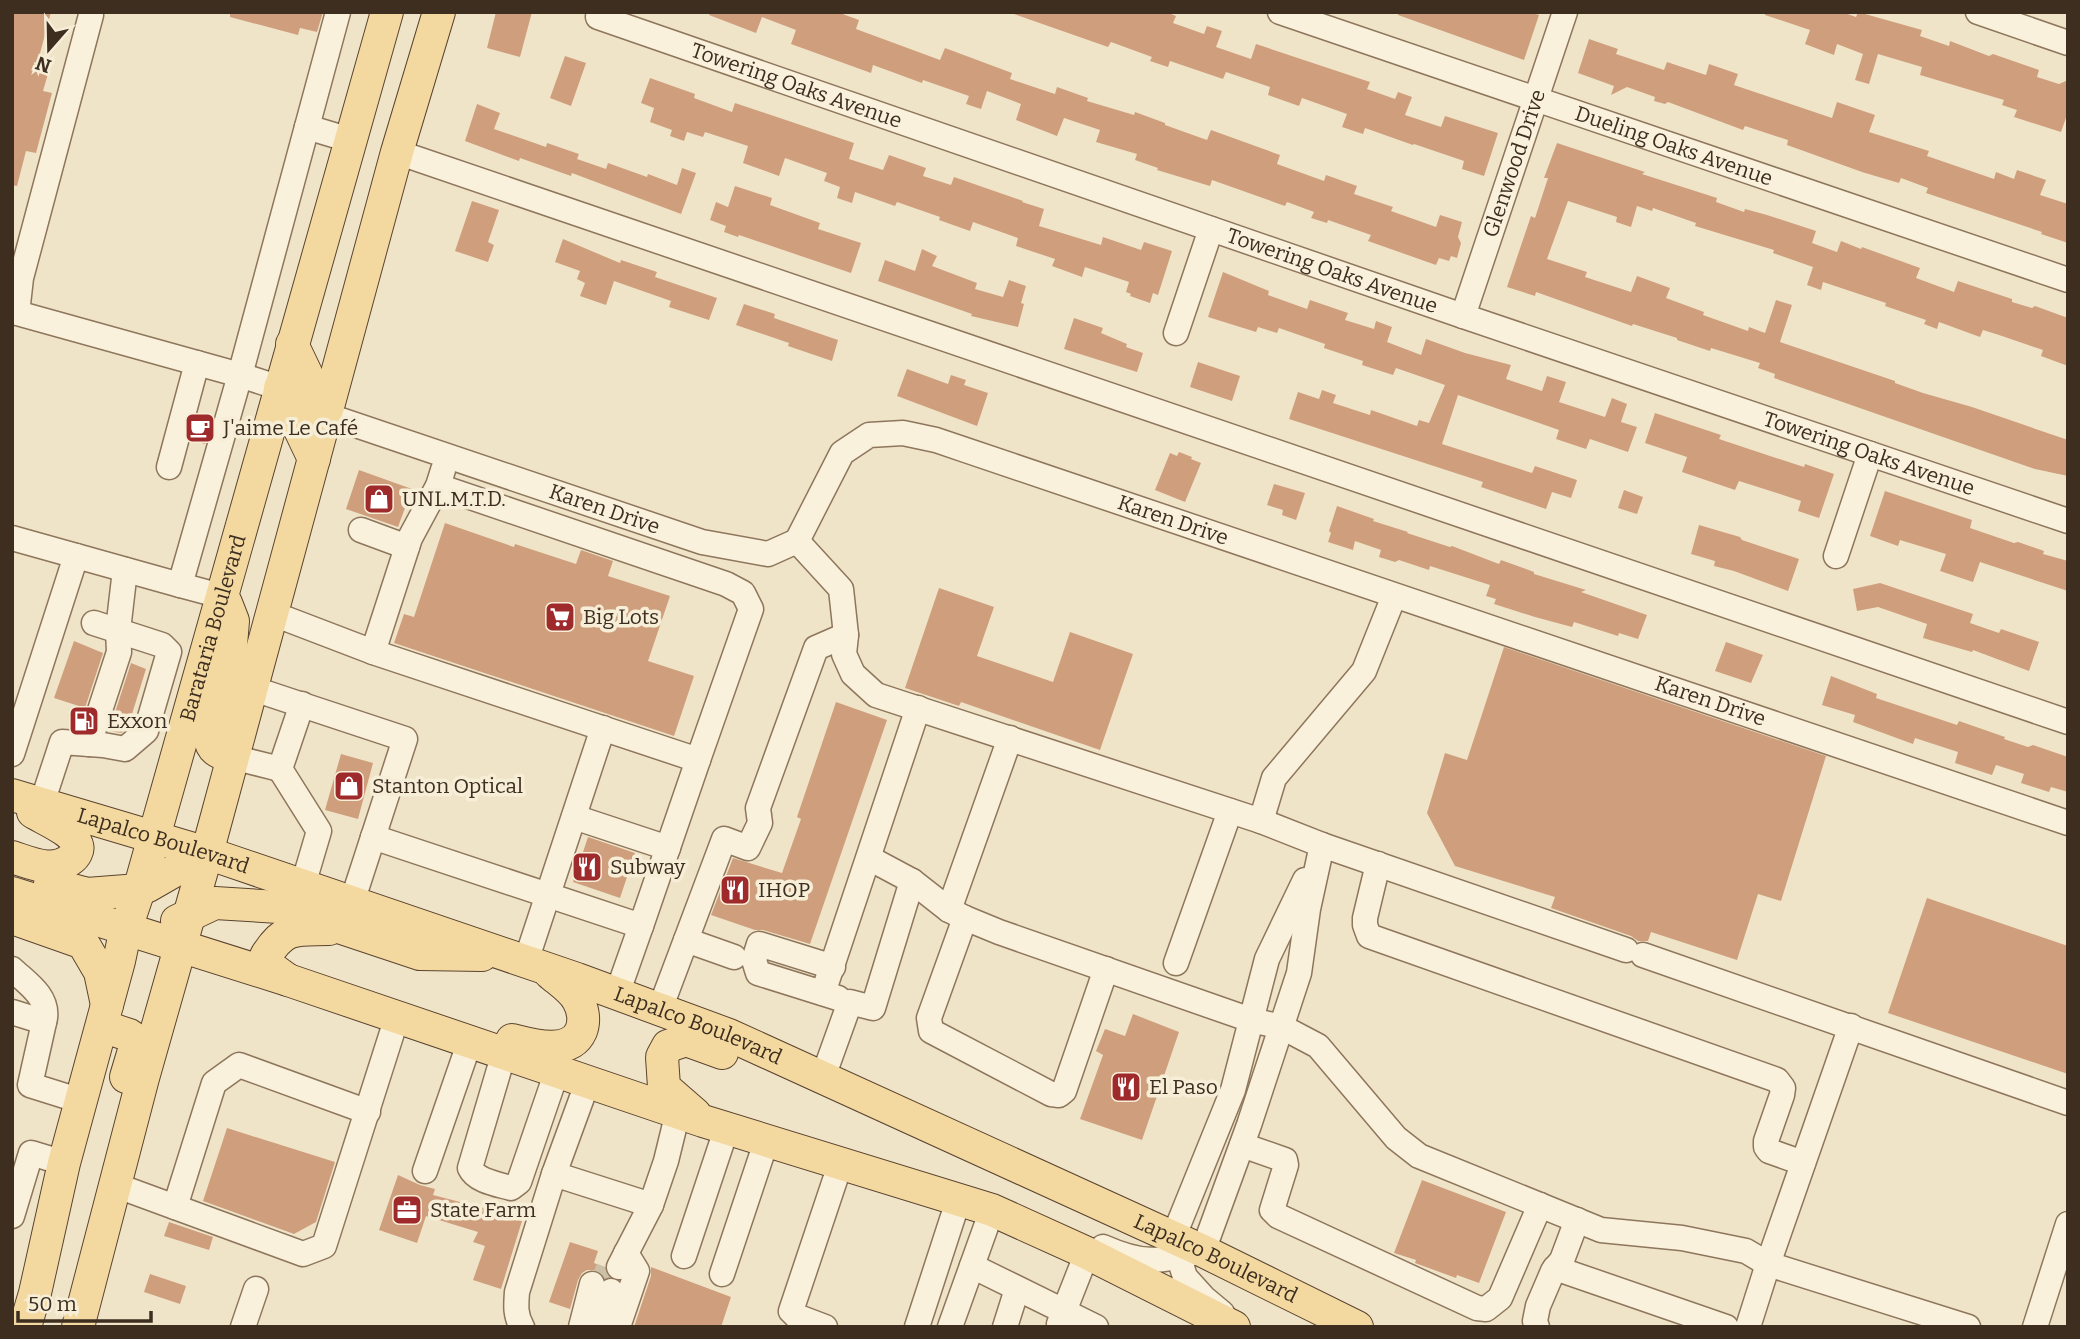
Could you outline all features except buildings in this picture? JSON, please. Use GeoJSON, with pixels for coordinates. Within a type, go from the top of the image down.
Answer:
{"type":"FeatureCollection","features":[{"type":"Feature","properties":{"kind":"main road","name":"Barataria Boulevard"},"geometry":{"type":"LineString","coordinates":[[25,1327],[64,1163],[119,961],[136,932],[139,890],[387,12]]}},
{"type":"Feature","properties":{"kind":"main road"},"geometry":{"type":"LineString","coordinates":[[78,1327],[145,1070],[397,152],[439,12]]}},
{"type":"Feature","properties":{"kind":"main road"},"geometry":{"type":"LineString","coordinates":[[365,88],[397,152]]}},
{"type":"Feature","properties":{"kind":"main road"},"geometry":{"type":"LineString","coordinates":[[350,140],[382,208]]}},
{"type":"Feature","properties":{"kind":"main road"},"geometry":{"type":"LineString","coordinates":[[292,344],[326,415]]}},
{"type":"Feature","properties":{"kind":"main road"},"geometry":{"type":"LineString","coordinates":[[280,388],[314,459]]}},
{"type":"Feature","properties":{"kind":"main road"},"geometry":{"type":"LineString","coordinates":[[221,596],[228,605],[233,621],[210,737],[211,745],[217,752],[232,757]]}},
{"type":"Feature","properties":{"kind":"main road"},"geometry":{"type":"LineString","coordinates":[[12,857],[40,866],[56,867],[74,857],[78,845],[65,830],[22,799]]}},
{"type":"Feature","properties":{"kind":"main road","name":"Lapalco Boulevard"},"geometry":{"type":"LineString","coordinates":[[22,799],[206,848],[303,886],[348,915],[420,954],[526,961],[729,1035],[1357,1327]]}},
{"type":"Feature","properties":{"kind":"main road"},"geometry":{"type":"LineString","coordinates":[[12,872],[87,894],[139,890],[188,863],[206,848]]}},
{"type":"Feature","properties":{"kind":"main road"},"geometry":{"type":"LineString","coordinates":[[12,893],[288,980],[702,1120],[959,1198],[1087,1253],[1195,1317],[1234,1326]]}},
{"type":"Feature","properties":{"kind":"main road"},"geometry":{"type":"LineString","coordinates":[[136,932],[189,916],[215,904],[348,915]]}},
{"type":"Feature","properties":{"kind":"main road"},"geometry":{"type":"LineString","coordinates":[[288,980],[270,967],[267,956],[276,940],[292,931],[348,915]]}},
{"type":"Feature","properties":{"kind":"main road"},"geometry":{"type":"LineString","coordinates":[[12,918],[83,943],[100,972],[104,1016],[133,1037],[135,1047],[103,1157],[96,1192],[103,1231]]}},
{"type":"Feature","properties":{"kind":"main road"},"geometry":{"type":"LineString","coordinates":[[397,1017],[464,1027],[522,1042],[548,1046],[566,1045],[578,1037],[583,1025],[583,1013],[577,998],[526,961]]}},
{"type":"Feature","properties":{"kind":"main road"},"geometry":{"type":"LineString","coordinates":[[702,1120],[664,1087],[662,1057],[668,1046],[686,1040],[765,1072],[854,1091]]}},
{"type":"Feature","properties":{"kind":"main road"},"geometry":{"type":"LineString","coordinates":[[35,1293],[49,1312],[49,1327]]}},
{"type":"Feature","properties":{"kind":"street"},"geometry":{"type":"LineString","coordinates":[[180,585],[338,12]]}},
{"type":"Feature","properties":{"kind":"street","name":"Dueling Oaks Avenue"},"geometry":{"type":"LineString","coordinates":[[1280,12],[2068,280]]}},
{"type":"Feature","properties":{"kind":"street","name":"Glenwood Drive"},"geometry":{"type":"LineString","coordinates":[[1463,316],[1565,12]]}},
{"type":"Feature","properties":{"kind":"street"},"geometry":{"type":"LineString","coordinates":[[1978,12],[2068,43]]}},
{"type":"Feature","properties":{"kind":"street"},"geometry":{"type":"LineString","coordinates":[[92,15],[21,278],[14,321],[197,363],[280,388]]}},
{"type":"Feature","properties":{"kind":"street","name":"Towering Oaks Avenue"},"geometry":{"type":"LineString","coordinates":[[598,15],[1463,316],[2068,521]]}},
{"type":"Feature","properties":{"kind":"street"},"geometry":{"type":"LineString","coordinates":[[307,127],[350,140]]}},
{"type":"Feature","properties":{"kind":"street"},"geometry":{"type":"LineString","coordinates":[[397,152],[2068,722]]}},
{"type":"Feature","properties":{"kind":"street"},"geometry":{"type":"LineString","coordinates":[[1176,333],[1211,229]]}},
{"type":"Feature","properties":{"kind":"street"},"geometry":{"type":"LineString","coordinates":[[169,467],[197,363]]}},
{"type":"Feature","properties":{"kind":"street","name":"Karen Drive"},"geometry":{"type":"LineString","coordinates":[[326,415],[702,542],[768,554],[797,541],[842,453],[869,435],[903,433],[936,440],[2068,823]]}},
{"type":"Feature","properties":{"kind":"street"},"geometry":{"type":"LineString","coordinates":[[1836,556],[1870,454]]}},
{"type":"Feature","properties":{"kind":"street"},"geometry":{"type":"LineString","coordinates":[[373,652],[408,547],[438,486],[448,456]]}},
{"type":"Feature","properties":{"kind":"street"},"geometry":{"type":"LineString","coordinates":[[438,486],[726,584],[743,593],[751,609],[617,994]]}},
{"type":"Feature","properties":{"kind":"street"},"geometry":{"type":"LineString","coordinates":[[361,530],[408,547]]}},
{"type":"Feature","properties":{"kind":"street"},"geometry":{"type":"LineString","coordinates":[[12,538],[221,596]]}},
{"type":"Feature","properties":{"kind":"street"},"geometry":{"type":"LineString","coordinates":[[797,541],[841,589],[846,635],[844,654],[853,674],[876,695],[1261,821],[1322,845],[2068,1103]]}},
{"type":"Feature","properties":{"kind":"street"},"geometry":{"type":"LineString","coordinates":[[15,739],[76,556]]}},
{"type":"Feature","properties":{"kind":"street"},"geometry":{"type":"LineString","coordinates":[[89,744],[119,652],[118,630],[125,570]]}},
{"type":"Feature","properties":{"kind":"street"},"geometry":{"type":"LineString","coordinates":[[1261,821],[1274,778],[1364,671],[1394,596]]}},
{"type":"Feature","properties":{"kind":"street"},"geometry":{"type":"LineString","coordinates":[[271,613],[373,652],[698,760]]}},
{"type":"Feature","properties":{"kind":"street"},"geometry":{"type":"LineString","coordinates":[[94,623],[162,645],[169,652],[203,661]]}},
{"type":"Feature","properties":{"kind":"street"},"geometry":{"type":"LineString","coordinates":[[660,1009],[724,839],[748,848],[760,823],[758,808],[816,648],[846,635]]}},
{"type":"Feature","properties":{"kind":"street"},"geometry":{"type":"LineString","coordinates":[[22,799],[62,742],[125,750],[146,731],[169,652]]}},
{"type":"Feature","properties":{"kind":"street"},"geometry":{"type":"LineString","coordinates":[[251,688],[405,739],[348,915]]}},
{"type":"Feature","properties":{"kind":"street"},"geometry":{"type":"LineString","coordinates":[[280,769],[302,704]]}},
{"type":"Feature","properties":{"kind":"street"},"geometry":{"type":"LineString","coordinates":[[823,993],[918,708]]}},
{"type":"Feature","properties":{"kind":"street"},"geometry":{"type":"LineString","coordinates":[[526,961],[603,728]]}},
{"type":"Feature","properties":{"kind":"street"},"geometry":{"type":"LineString","coordinates":[[1010,738],[929,1018],[932,1031],[1059,1096],[1064,1091],[1106,969]]}},
{"type":"Feature","properties":{"kind":"street"},"geometry":{"type":"LineString","coordinates":[[232,757],[280,769],[319,831],[303,886]]}},
{"type":"Feature","properties":{"kind":"street"},"geometry":{"type":"LineString","coordinates":[[1176,964],[1230,811]]}},
{"type":"Feature","properties":{"kind":"street"},"geometry":{"type":"LineString","coordinates":[[574,817],[668,848]]}},
{"type":"Feature","properties":{"kind":"street"},"geometry":{"type":"LineString","coordinates":[[373,837],[641,926]]}},
{"type":"Feature","properties":{"kind":"street"},"geometry":{"type":"LineString","coordinates":[[1234,1326],[1185,1278],[1185,1248],[1233,1090],[1267,959],[1322,845]]}},
{"type":"Feature","properties":{"kind":"street"},"geometry":{"type":"LineString","coordinates":[[916,1327],[959,1198],[1011,1209],[1126,1257],[1141,1260],[1166,1259],[1185,1248],[1242,1145],[1298,972],[1322,845]]}},
{"type":"Feature","properties":{"kind":"street"},"geometry":{"type":"LineString","coordinates":[[869,858],[912,881],[957,914],[999,932],[1251,1020],[1282,1027],[1318,1046],[1396,1138],[1419,1156],[1601,1230],[1682,1238],[1746,1251],[1768,1264],[1943,1323],[1968,1327]]}},
{"type":"Feature","properties":{"kind":"street"},"geometry":{"type":"LineString","coordinates":[[1378,864],[1365,918],[1369,936],[1777,1080],[1783,1088],[1782,1095],[1766,1147],[1769,1151],[1803,1163]]}},
{"type":"Feature","properties":{"kind":"street"},"geometry":{"type":"LineString","coordinates":[[833,967],[759,944],[754,960],[758,973],[873,1009],[912,881]]}},
{"type":"Feature","properties":{"kind":"street"},"geometry":{"type":"LineString","coordinates":[[686,940],[734,957]]}},
{"type":"Feature","properties":{"kind":"street"},"geometry":{"type":"LineString","coordinates":[[12,969],[38,993],[46,1008],[30,1085],[81,1101]]}},
{"type":"Feature","properties":{"kind":"street"},"geometry":{"type":"LineString","coordinates":[[823,1077],[850,1002]]}},
{"type":"Feature","properties":{"kind":"street"},"geometry":{"type":"LineString","coordinates":[[12,1012],[44,1021]]}},
{"type":"Feature","properties":{"kind":"street"},"geometry":{"type":"LineString","coordinates":[[115,1185],[303,1254],[324,1246],[397,1017]]}},
{"type":"Feature","properties":{"kind":"street"},"geometry":{"type":"LineString","coordinates":[[1755,1325],[1768,1264],[1851,1026]]}},
{"type":"Feature","properties":{"kind":"street"},"geometry":{"type":"LineString","coordinates":[[425,1171],[470,1041]]}},
{"type":"Feature","properties":{"kind":"street"},"geometry":{"type":"LineString","coordinates":[[504,1053],[470,1163],[475,1176],[489,1181],[511,1188],[519,1182],[557,1070]]}},
{"type":"Feature","properties":{"kind":"street"},"geometry":{"type":"LineString","coordinates":[[175,1207],[214,1083],[239,1065],[368,1112]]}},
{"type":"Feature","properties":{"kind":"street"},"geometry":{"type":"LineString","coordinates":[[522,1327],[515,1310],[517,1292],[555,1170],[588,1081]]}},
{"type":"Feature","properties":{"kind":"street"},"geometry":{"type":"LineString","coordinates":[[582,1327],[651,1205],[666,1161],[702,1120]]}},
{"type":"Feature","properties":{"kind":"street"},"geometry":{"type":"LineString","coordinates":[[684,1256],[702,1120]]}},
{"type":"Feature","properties":{"kind":"street"},"geometry":{"type":"LineString","coordinates":[[722,1274],[767,1139]]}},
{"type":"Feature","properties":{"kind":"street"},"geometry":{"type":"LineString","coordinates":[[1242,1145],[1285,1160],[1286,1165],[1272,1210],[1278,1216],[1477,1308],[1486,1309],[1500,1298],[1540,1205]]}},
{"type":"Feature","properties":{"kind":"street"},"geometry":{"type":"LineString","coordinates":[[12,1216],[21,1150],[64,1163]]}},
{"type":"Feature","properties":{"kind":"street"},"geometry":{"type":"LineString","coordinates":[[825,1327],[796,1316],[791,1311],[841,1162]]}},
{"type":"Feature","properties":{"kind":"street"},"geometry":{"type":"LineString","coordinates":[[555,1170],[651,1205]]}},
{"type":"Feature","properties":{"kind":"street"},"geometry":{"type":"LineString","coordinates":[[950,1327],[992,1210]]}},
{"type":"Feature","properties":{"kind":"street"},"geometry":{"type":"LineString","coordinates":[[1537,1327],[1535,1321],[1538,1307],[1577,1220]]}},
{"type":"Feature","properties":{"kind":"street"},"geometry":{"type":"LineString","coordinates":[[2035,1327],[2068,1224]]}},
{"type":"Feature","properties":{"kind":"street"},"geometry":{"type":"LineString","coordinates":[[1061,1319],[1087,1253]]}},
{"type":"Feature","properties":{"kind":"street"},"geometry":{"type":"LineString","coordinates":[[1559,1264],[1711,1324]]}},
{"type":"Feature","properties":{"kind":"street"},"geometry":{"type":"LineString","coordinates":[[972,1266],[1017,1289],[1061,1319],[1096,1327]]}},
{"type":"Feature","properties":{"kind":"street"},"geometry":{"type":"LineString","coordinates":[[611,1276],[637,1271],[620,1321],[615,1327]]}},
{"type":"Feature","properties":{"kind":"street"},"geometry":{"type":"LineString","coordinates":[[589,1327],[611,1276]]}},
{"type":"Feature","properties":{"kind":"street"},"geometry":{"type":"LineString","coordinates":[[598,1327],[611,1276]]}},
{"type":"Feature","properties":{"kind":"street"},"geometry":{"type":"LineString","coordinates":[[607,1327],[611,1276]]}},
{"type":"Feature","properties":{"kind":"street"},"geometry":{"type":"LineString","coordinates":[[243,1327],[256,1289]]}},
{"type":"Feature","properties":{"kind":"street"},"geometry":{"type":"LineString","coordinates":[[1004,1327],[1017,1289]]}},
{"type":"Feature","properties":{"kind":"tunnel"},"geometry":{"type":"LineString","coordinates":[[601,1287],[608,1268]]}},
{"type":"Feature","properties":{"kind":"place","name":"J'aime Le Café"},"geometry":{"type":"Point","coordinates":[200,428]}},
{"type":"Feature","properties":{"kind":"place","name":"UNL.M.T.D."},"geometry":{"type":"Point","coordinates":[379,499]}},
{"type":"Feature","properties":{"kind":"place","name":"Big Lots"},"geometry":{"type":"Point","coordinates":[560,617]}},
{"type":"Feature","properties":{"kind":"place","name":"Exxon"},"geometry":{"type":"Point","coordinates":[84,721]}},
{"type":"Feature","properties":{"kind":"place","name":"Stanton Optical"},"geometry":{"type":"Point","coordinates":[349,786]}},
{"type":"Feature","properties":{"kind":"place","name":"Subway"},"geometry":{"type":"Point","coordinates":[587,867]}},
{"type":"Feature","properties":{"kind":"place","name":"IHOP"},"geometry":{"type":"Point","coordinates":[735,890]}},
{"type":"Feature","properties":{"kind":"place","name":"El Paso"},"geometry":{"type":"Point","coordinates":[1126,1087]}},
{"type":"Feature","properties":{"kind":"place","name":"State Farm"},"geometry":{"type":"Point","coordinates":[407,1210]}}]}
